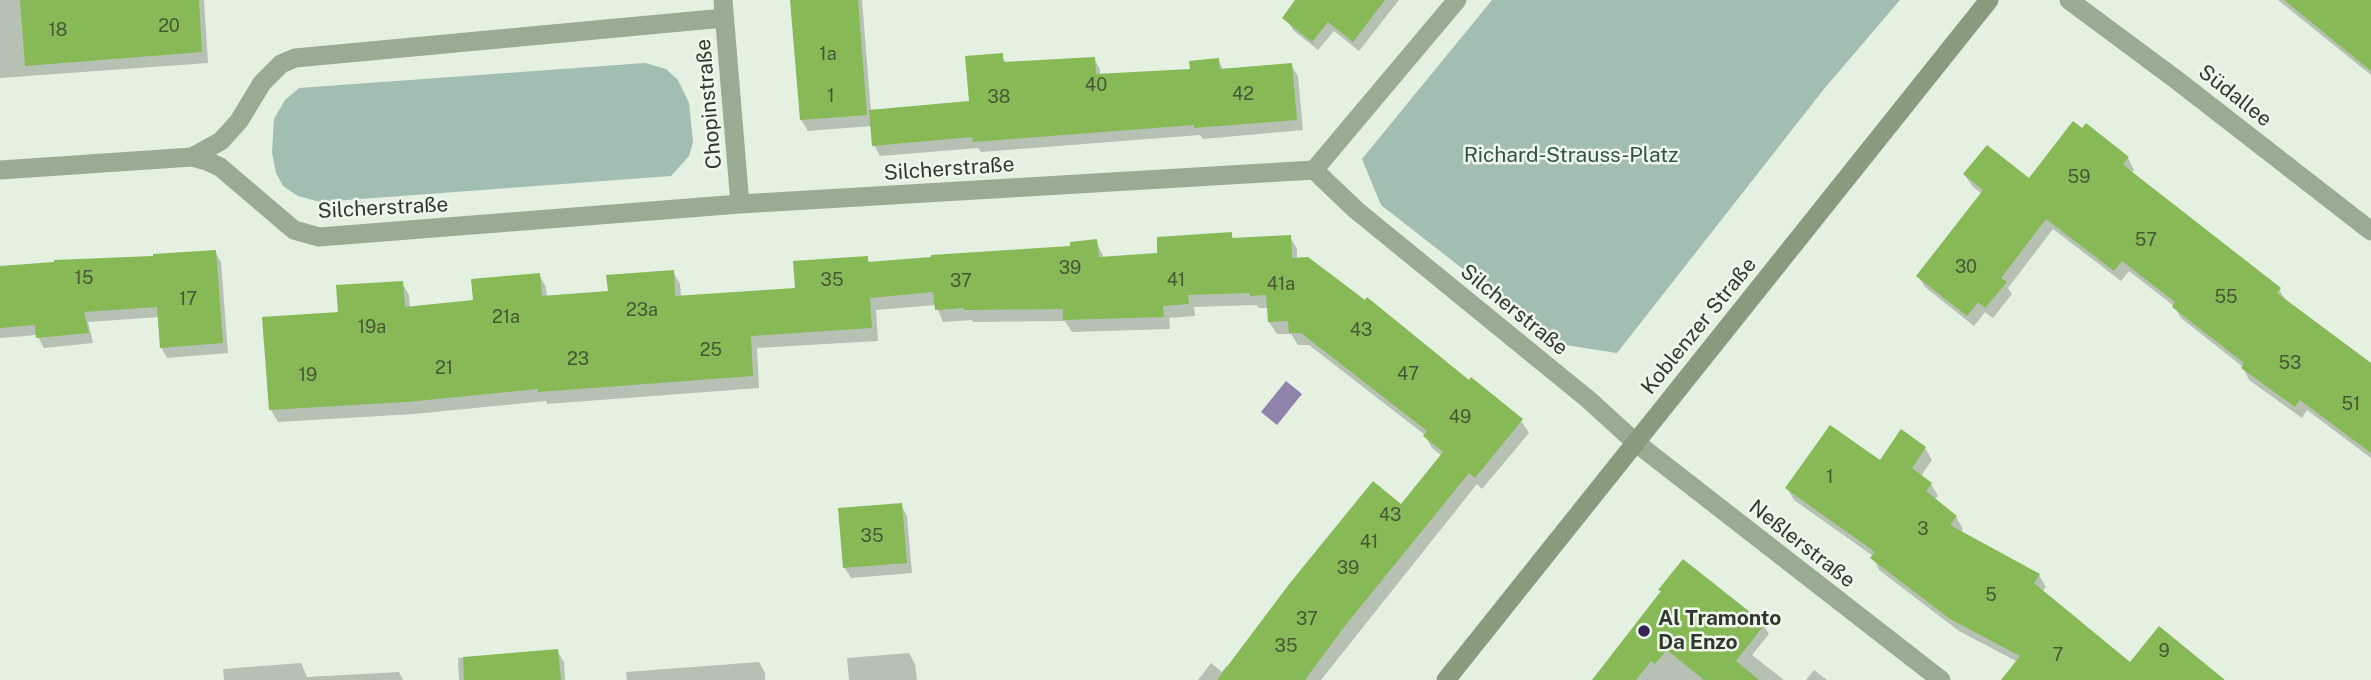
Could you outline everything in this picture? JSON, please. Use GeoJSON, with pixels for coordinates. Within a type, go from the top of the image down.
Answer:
{"type":"FeatureCollection","features":[{"type":"Feature","properties":{"kind":"main road","name":"Koblenzer Straße"},"geometry":{"type":"LineString","coordinates":[[1446,680],[1989,0]]}},
{"type":"Feature","properties":{"kind":"street"},"geometry":{"type":"LineString","coordinates":[[1314,170],[1457,0]]}},
{"type":"Feature","properties":{"kind":"street","name":"Südallee"},"geometry":{"type":"LineString","coordinates":[[2069,0],[2371,231]]}},
{"type":"Feature","properties":{"kind":"street","name":"Silcherstraße"},"geometry":{"type":"LineString","coordinates":[[191,157],[222,141],[239,121],[262,83],[281,64],[295,58],[724,9]]}},
{"type":"Feature","properties":{"kind":"street","name":"Chopinstraße"},"geometry":{"type":"LineString","coordinates":[[724,9],[740,204]]}},
{"type":"Feature","properties":{"kind":"street","name":"Silcherstraße"},"geometry":{"type":"LineString","coordinates":[[0,170],[191,157],[220,167],[294,230],[320,237],[740,204],[1314,170],[1356,209],[1589,400],[1635,442]]}},
{"type":"Feature","properties":{"kind":"street","name":"Neßlerstraße"},"geometry":{"type":"LineString","coordinates":[[1635,442],[1941,680]]}},
{"type":"Feature","properties":{"kind":"green space","name":"Richard-Strauss-Platz"},"geometry":{"type":"Polygon","coordinates":[[[1492,0],[1900,0],[1824,89],[1617,353],[1559,344],[1381,205],[1362,159],[1492,0]]]}},
{"type":"Feature","properties":{"kind":"green space"},"geometry":{"type":"Polygon","coordinates":[[[645,63],[666,69],[678,80],[689,103],[693,142],[689,156],[671,176],[320,202],[298,196],[283,186],[276,173],[272,152],[274,119],[285,100],[299,88],[645,63]]]}},
{"type":"Feature","properties":{"kind":"shaded area"},"geometry":{"type":"Polygon","coordinates":[[[1286,381],[1302,394],[1277,425],[1261,412],[1286,381]]]}},
{"type":"Feature","properties":{"kind":"building"},"geometry":{"type":"Polygon","coordinates":[[[20,0],[199,0],[202,52],[25,66],[20,0]]]}},
{"type":"Feature","properties":{"kind":"building"},"geometry":{"type":"Polygon","coordinates":[[[790,0],[858,0],[867,115],[800,120],[790,0]]]}},
{"type":"Feature","properties":{"kind":"building"},"geometry":{"type":"Polygon","coordinates":[[[1295,0],[1385,0],[1353,42],[1328,22],[1312,42],[1282,18],[1295,0]]]}},
{"type":"Feature","properties":{"kind":"building"},"geometry":{"type":"Polygon","coordinates":[[[2284,0],[2371,0],[2371,71],[2339,45],[2284,0]]]}},
{"type":"Feature","properties":{"kind":"building"},"geometry":{"type":"Polygon","coordinates":[[[1003,53],[1003,62],[1095,57],[1096,74],[1190,69],[1189,61],[1219,58],[1220,69],[1292,63],[1297,120],[973,142],[972,137],[872,146],[869,110],[969,101],[965,56],[1003,53]]]}},
{"type":"Feature","properties":{"kind":"building"},"geometry":{"type":"Polygon","coordinates":[[[2073,121],[2082,128],[2086,123],[2129,157],[2123,164],[2131,171],[2281,288],[2277,293],[2371,363],[2371,453],[2300,400],[2295,407],[2241,368],[2244,363],[2172,307],[2175,302],[2122,261],[2114,271],[2046,219],[2001,278],[2007,282],[1985,308],[1978,302],[1967,316],[1916,276],[1983,190],[1963,174],[1987,145],[2029,178],[2073,121]]]}},
{"type":"Feature","properties":{"kind":"building"},"geometry":{"type":"Polygon","coordinates":[[[1232,232],[1232,238],[1291,235],[1292,258],[1308,257],[1365,300],[1367,297],[1469,380],[1471,377],[1523,419],[1475,478],[1469,473],[1344,627],[1305,680],[1217,680],[1290,583],[1373,481],[1401,504],[1443,452],[1423,436],[1427,431],[1301,333],[1289,333],[1288,321],[1268,322],[1266,295],[1188,295],[1189,304],[1163,306],[1164,317],[1063,320],[1063,309],[935,310],[933,292],[870,298],[872,328],[751,336],[753,376],[269,410],[262,317],[338,312],[336,285],[403,281],[405,307],[473,300],[471,279],[540,273],[542,296],[608,291],[606,275],[674,270],[675,296],[795,288],[793,261],[868,256],[868,262],[1070,246],[1070,242],[1097,239],[1099,257],[1157,253],[1157,237],[1232,232]]]}},
{"type":"Feature","properties":{"kind":"building"},"geometry":{"type":"Polygon","coordinates":[[[216,250],[223,343],[160,348],[157,307],[84,312],[89,333],[36,338],[35,325],[0,328],[0,266],[216,250]]]}},
{"type":"Feature","properties":{"kind":"building"},"geometry":{"type":"Polygon","coordinates":[[[1830,425],[1880,460],[1901,429],[1926,447],[1912,468],[1932,483],[1926,491],[1957,516],[1950,525],[2040,574],[2034,583],[2130,662],[2159,626],[2225,680],[2001,680],[2020,656],[1950,619],[1870,558],[1875,552],[1785,488],[1830,425]]]}},
{"type":"Feature","properties":{"kind":"building"},"geometry":{"type":"Polygon","coordinates":[[[902,503],[907,563],[843,568],[838,508],[902,503]]]}},
{"type":"Feature","properties":{"kind":"building"},"geometry":{"type":"Polygon","coordinates":[[[1683,559],[1765,624],[1736,661],[1759,680],[1704,680],[1667,650],[1655,664],[1651,661],[1636,680],[1592,680],[1661,591],[1658,590],[1683,559]]]}},
{"type":"Feature","properties":{"kind":"building"},"geometry":{"type":"Polygon","coordinates":[[[558,649],[561,680],[464,680],[463,657],[558,649]]]}},
{"type":"Feature","properties":{"kind":"place","name":"Al Tramonto Da Enzo"},"geometry":{"type":"Point","coordinates":[1644,631]}}]}
